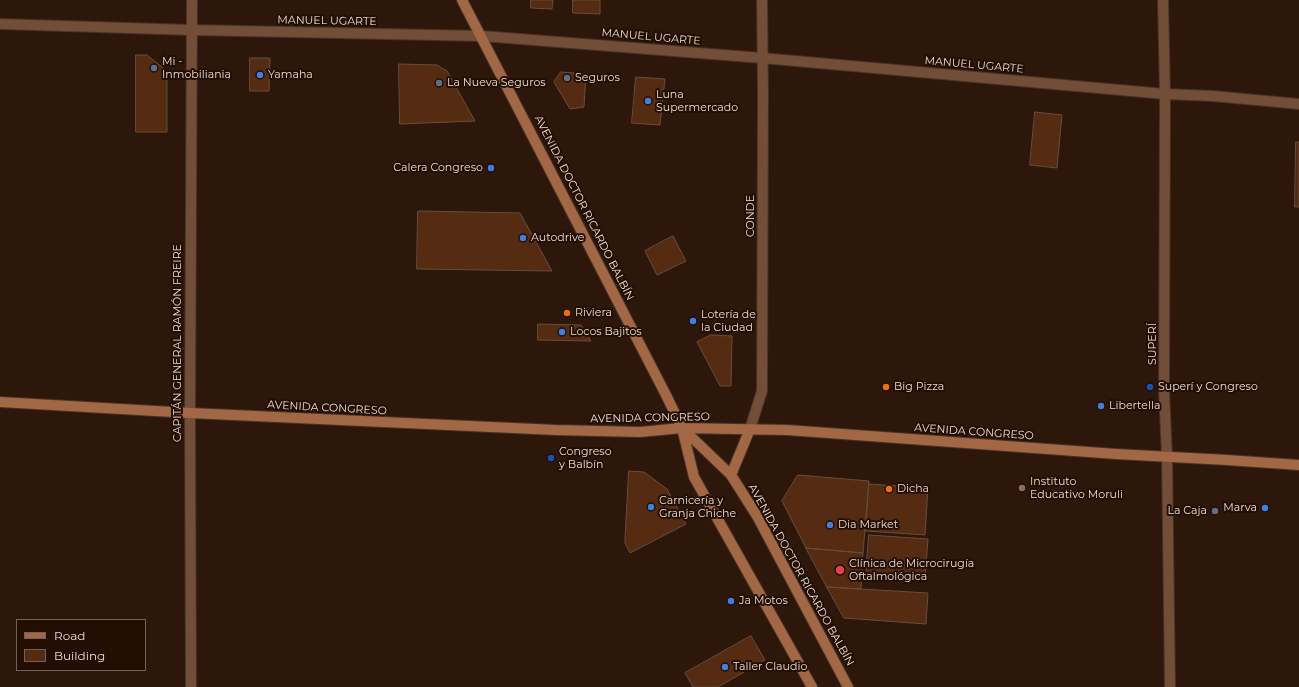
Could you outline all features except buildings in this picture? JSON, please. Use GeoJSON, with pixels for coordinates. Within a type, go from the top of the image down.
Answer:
{"type":"FeatureCollection","features":[{"type":"Feature","properties":{"kind":"main road","name":"AVENIDA DOCTOR RICARDO BALBÍN"},"geometry":{"type":"LineString","coordinates":[[462,0],[643,348],[682,428],[694,477],[812,687]]}},
{"type":"Feature","properties":{"kind":"main road","name":"AVENIDA CONGRESO"},"geometry":{"type":"LineString","coordinates":[[0,402],[190,413],[556,430],[640,432],[682,428],[787,430],[1299,465]]}},
{"type":"Feature","properties":{"kind":"main road","name":"AVENIDA DOCTOR RICARDO BALBÍN"},"geometry":{"type":"LineString","coordinates":[[682,428],[731,475],[757,516],[848,687]]}},
{"type":"Feature","properties":{"kind":"main road"},"geometry":{"type":"LineString","coordinates":[[731,475],[750,429]]}},
{"type":"Feature","properties":{"kind":"street","name":"CAPITÁN GENERAL RAMÓN FREIRE"},"geometry":{"type":"LineString","coordinates":[[191,687],[190,413],[192,0]]}},
{"type":"Feature","properties":{"kind":"street","name":"CONDE"},"geometry":{"type":"LineString","coordinates":[[750,429],[762,391],[762,0]]}},
{"type":"Feature","properties":{"kind":"street","name":"SUPERÍ"},"geometry":{"type":"LineString","coordinates":[[1163,0],[1165,94],[1164,390],[1167,457],[1170,687]]}},
{"type":"Feature","properties":{"kind":"street","name":"MANUEL UGARTE"},"geometry":{"type":"LineString","coordinates":[[0,24],[192,30],[482,36],[762,58],[1165,94],[1214,96],[1299,104]]}},
{"type":"Feature","properties":{"kind":"place","name":"Mi - Inmobiliania"},"geometry":{"type":"Point","coordinates":[154,68]}},
{"type":"Feature","properties":{"kind":"place","name":"Yamaha"},"geometry":{"type":"Point","coordinates":[260,75]}},
{"type":"Feature","properties":{"kind":"place","name":"Seguros"},"geometry":{"type":"Point","coordinates":[567,78]}},
{"type":"Feature","properties":{"kind":"place","name":"La Nueva Seguros"},"geometry":{"type":"Point","coordinates":[439,83]}},
{"type":"Feature","properties":{"kind":"place","name":"Luna Supermercado"},"geometry":{"type":"Point","coordinates":[648,101]}},
{"type":"Feature","properties":{"kind":"place","name":"Calera Congreso"},"geometry":{"type":"Point","coordinates":[491,168]}},
{"type":"Feature","properties":{"kind":"place","name":"Autodrive"},"geometry":{"type":"Point","coordinates":[523,238]}},
{"type":"Feature","properties":{"kind":"place","name":"Riviera"},"geometry":{"type":"Point","coordinates":[567,313]}},
{"type":"Feature","properties":{"kind":"place","name":"Lotería de la Ciudad"},"geometry":{"type":"Point","coordinates":[693,321]}},
{"type":"Feature","properties":{"kind":"place","name":"Locos Bajitos"},"geometry":{"type":"Point","coordinates":[562,332]}},
{"type":"Feature","properties":{"kind":"place","name":"Big Pizza"},"geometry":{"type":"Point","coordinates":[886,387]}},
{"type":"Feature","properties":{"kind":"place","name":"Superí y Congreso"},"geometry":{"type":"Point","coordinates":[1150,387]}},
{"type":"Feature","properties":{"kind":"place","name":"Libertella"},"geometry":{"type":"Point","coordinates":[1101,406]}},
{"type":"Feature","properties":{"kind":"place","name":"Congreso y Balbín"},"geometry":{"type":"Point","coordinates":[551,458]}},
{"type":"Feature","properties":{"kind":"place","name":"Instituto Educativo Moruli"},"geometry":{"type":"Point","coordinates":[1022,488]}},
{"type":"Feature","properties":{"kind":"place","name":"Dicha"},"geometry":{"type":"Point","coordinates":[889,489]}},
{"type":"Feature","properties":{"kind":"place","name":"Carnicería y Granja Chiche"},"geometry":{"type":"Point","coordinates":[651,507]}},
{"type":"Feature","properties":{"kind":"place","name":"Marva"},"geometry":{"type":"Point","coordinates":[1265,508]}},
{"type":"Feature","properties":{"kind":"place","name":"La Caja"},"geometry":{"type":"Point","coordinates":[1215,511]}},
{"type":"Feature","properties":{"kind":"place","name":"Dia Market"},"geometry":{"type":"Point","coordinates":[830,525]}},
{"type":"Feature","properties":{"kind":"place","name":"Clínica de Microcirugía Oftalmológica"},"geometry":{"type":"Point","coordinates":[840,570]}},
{"type":"Feature","properties":{"kind":"place","name":"Ja Motos"},"geometry":{"type":"Point","coordinates":[731,601]}},
{"type":"Feature","properties":{"kind":"place","name":"Taller Claudio"},"geometry":{"type":"Point","coordinates":[725,667]}}]}
